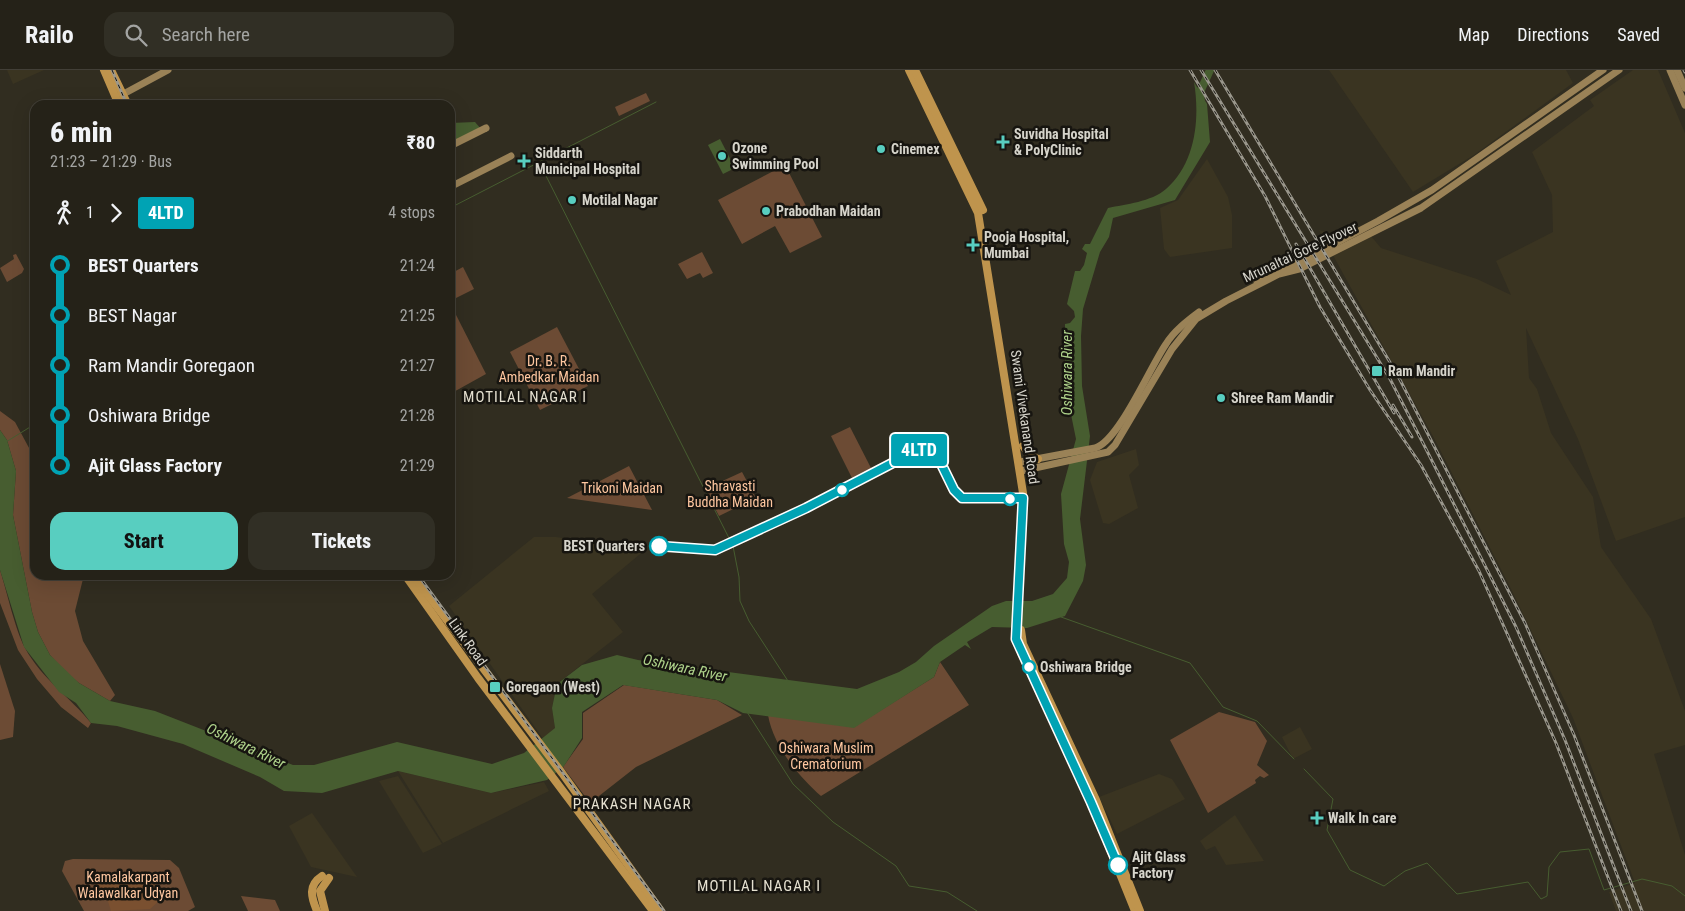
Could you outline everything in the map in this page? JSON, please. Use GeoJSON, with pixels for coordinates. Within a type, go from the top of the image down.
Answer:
{"type":"FeatureCollection","features":[{"type":"Feature","properties":{"kind":"main road"},"geometry":{"type":"LineString","coordinates":[[104,70],[118,96]]}},
{"type":"Feature","properties":{"kind":"main road"},"geometry":{"type":"LineString","coordinates":[[111,70],[118,96]]}},
{"type":"Feature","properties":{"kind":"main road"},"geometry":{"type":"LineString","coordinates":[[118,96],[159,70]]}},
{"type":"Feature","properties":{"kind":"main road"},"geometry":{"type":"LineString","coordinates":[[118,96],[168,70]]}},
{"type":"Feature","properties":{"kind":"main road","name":"Swami Vivekanand Road"},"geometry":{"type":"LineString","coordinates":[[909,70],[977,208],[984,228],[1023,446],[1023,462]]}},
{"type":"Feature","properties":{"kind":"main road","name":"Swami Vivekanand Road"},"geometry":{"type":"LineString","coordinates":[[915,70],[982,206],[1024,470],[1019,642],[1111,834],[1140,911]]}},
{"type":"Feature","properties":{"kind":"main road","name":"Mrunaltai Gore Flyover"},"geometry":{"type":"LineString","coordinates":[[1369,230],[1378,221],[1432,190],[1603,70]]}},
{"type":"Feature","properties":{"kind":"main road","name":"Mrunaltai Gore Flyover"},"geometry":{"type":"LineString","coordinates":[[1378,221],[1401,213],[1435,193],[1609,70]]}},
{"type":"Feature","properties":{"kind":"main road","name":"Mrunaltai Gore Flyover"},"geometry":{"type":"LineString","coordinates":[[1069,457],[1091,456],[1108,452],[1115,445],[1182,334],[1196,319],[1285,266],[1298,263],[1420,208],[1619,70]]}},
{"type":"Feature","properties":{"kind":"main road"},"geometry":{"type":"LineString","coordinates":[[1670,70],[1685,105]]}},
{"type":"Feature","properties":{"kind":"main road"},"geometry":{"type":"LineString","coordinates":[[1677,70],[1685,88]]}},
{"type":"Feature","properties":{"kind":"main road"},"geometry":{"type":"LineString","coordinates":[[455,143],[485,128]]}},
{"type":"Feature","properties":{"kind":"main road"},"geometry":{"type":"LineString","coordinates":[[455,185],[510,157]]}},
{"type":"Feature","properties":{"kind":"main road","name":"Mrunaltai Gore Flyover"},"geometry":{"type":"LineString","coordinates":[[1069,457],[1105,443],[1124,416],[1166,343],[1180,328],[1206,306],[1245,289]]}},
{"type":"Feature","properties":{"kind":"main road"},"geometry":{"type":"LineString","coordinates":[[1023,446],[1030,455],[1038,459]]}},
{"type":"Feature","properties":{"kind":"main road"},"geometry":{"type":"LineString","coordinates":[[1023,462],[1069,457]]}},
{"type":"Feature","properties":{"kind":"main road"},"geometry":{"type":"LineString","coordinates":[[1024,470],[1069,457]]}},
{"type":"Feature","properties":{"kind":"main road","name":"Link Road"},"geometry":{"type":"LineString","coordinates":[[409,580],[529,729],[661,911]]}},
{"type":"Feature","properties":{"kind":"main road","name":"Link Road"},"geometry":{"type":"LineString","coordinates":[[416,580],[427,600],[521,735],[653,911]]}},
{"type":"Feature","properties":{"kind":"main road"},"geometry":{"type":"LineString","coordinates":[[521,735],[529,729]]}},
{"type":"Feature","properties":{"kind":"main road","name":"Swami Vivekanand Road"},"geometry":{"type":"LineString","coordinates":[[1062,732],[1106,837],[1134,911]]}},
{"type":"Feature","properties":{"kind":"main road"},"geometry":{"type":"LineString","coordinates":[[317,911],[312,900],[312,889],[315,880],[325,877],[320,891],[325,911]]}},
{"type":"Feature","properties":{"kind":"shaded area"},"geometry":{"type":"Polygon","coordinates":[[[7,70],[44,70],[13,84],[7,70]]]}},
{"type":"Feature","properties":{"kind":"shaded area"},"geometry":{"type":"Polygon","coordinates":[[[1329,70],[1566,70],[1573,83],[1474,155],[1413,192],[1329,70]]]}},
{"type":"Feature","properties":{"kind":"shaded area"},"geometry":{"type":"Polygon","coordinates":[[[1633,70],[1658,70],[1685,133],[1685,517],[1616,541],[1578,439],[1526,328],[1529,378],[1537,389],[1551,433],[1593,497],[1601,547],[1651,619],[1685,711],[1685,745],[1654,754],[1685,855],[1685,911],[1616,911],[1609,892],[1635,883],[1573,718],[1511,589],[1434,438],[1319,230],[1346,236],[1365,229],[1381,248],[1477,279],[1511,295],[1496,261],[1553,232],[1552,195],[1532,152],[1594,106],[1590,100],[1633,70]]]}},
{"type":"Feature","properties":{"kind":"shaded area"},"geometry":{"type":"Polygon","coordinates":[[[1207,159],[1228,197],[1232,215],[1232,248],[1170,257],[1164,249],[1160,208],[1178,200],[1207,159]]]}},
{"type":"Feature","properties":{"kind":"shaded area"},"geometry":{"type":"Polygon","coordinates":[[[1136,449],[1139,465],[1129,475],[1138,508],[1109,524],[1103,523],[1090,480],[1097,462],[1136,449]]]}},
{"type":"Feature","properties":{"kind":"shaded area"},"geometry":{"type":"Polygon","coordinates":[[[534,537],[556,537],[645,550],[592,594],[623,632],[557,684],[552,708],[555,728],[544,740],[449,606],[534,537]]]}},
{"type":"Feature","properties":{"kind":"shaded area"},"geometry":{"type":"Polygon","coordinates":[[[1300,727],[1312,749],[1293,759],[1282,737],[1300,727]]]}},
{"type":"Feature","properties":{"kind":"shaded area"},"geometry":{"type":"Polygon","coordinates":[[[398,771],[491,793],[544,782],[549,791],[443,843],[398,771]]]}},
{"type":"Feature","properties":{"kind":"shaded area"},"geometry":{"type":"Polygon","coordinates":[[[1159,774],[1172,779],[1185,799],[1117,834],[1099,797],[1159,774]]]}},
{"type":"Feature","properties":{"kind":"shaded area"},"geometry":{"type":"Polygon","coordinates":[[[398,776],[442,844],[423,853],[379,781],[398,776]]]}},
{"type":"Feature","properties":{"kind":"shaded area"},"geometry":{"type":"Polygon","coordinates":[[[312,813],[357,877],[311,867],[289,826],[312,813]]]}},
{"type":"Feature","properties":{"kind":"shaded area"},"geometry":{"type":"Polygon","coordinates":[[[1235,815],[1264,861],[1226,865],[1215,846],[1206,850],[1200,841],[1235,815]]]}},
{"type":"Feature","properties":{"kind":"green space"},"geometry":{"type":"Polygon","coordinates":[[[646,93],[650,101],[619,116],[615,107],[646,93]]]}},
{"type":"Feature","properties":{"kind":"green space","name":"Prabodhan Maidan"},"geometry":{"type":"Polygon","coordinates":[[[785,165],[822,237],[790,253],[775,226],[742,244],[718,200],[785,165]]]}},
{"type":"Feature","properties":{"kind":"green space"},"geometry":{"type":"Polygon","coordinates":[[[702,252],[713,273],[703,278],[700,273],[687,279],[678,264],[702,252]]]}},
{"type":"Feature","properties":{"kind":"green space"},"geometry":{"type":"Polygon","coordinates":[[[16,254],[24,269],[22,273],[7,282],[0,268],[14,259],[13,255],[16,254]]]}},
{"type":"Feature","properties":{"kind":"green space"},"geometry":{"type":"Polygon","coordinates":[[[463,267],[474,289],[455,298],[455,271],[463,267]]]}},
{"type":"Feature","properties":{"kind":"green space"},"geometry":{"type":"Polygon","coordinates":[[[455,313],[486,374],[455,391],[455,313]]]}},
{"type":"Feature","properties":{"kind":"green space","name":"Dr. B. R. Ambedkar Maidan"},"geometry":{"type":"Polygon","coordinates":[[[557,327],[588,386],[540,410],[510,352],[557,327]]]}},
{"type":"Feature","properties":{"kind":"green space"},"geometry":{"type":"Polygon","coordinates":[[[0,411],[15,422],[30,450],[30,580],[83,580],[75,611],[83,641],[115,695],[110,701],[79,683],[65,672],[50,655],[38,632],[32,612],[13,515],[16,471],[7,440],[0,430],[0,411]]]}},
{"type":"Feature","properties":{"kind":"green space"},"geometry":{"type":"Polygon","coordinates":[[[850,427],[871,468],[852,478],[831,436],[850,427]]]}},
{"type":"Feature","properties":{"kind":"green space","name":"Trikoni Maidan"},"geometry":{"type":"Polygon","coordinates":[[[629,466],[652,510],[567,498],[629,466]]]}},
{"type":"Feature","properties":{"kind":"green space","name":"Shravasti Buddha Maidan"},"geometry":{"type":"Polygon","coordinates":[[[742,472],[756,498],[719,516],[705,489],[742,472]]]}},
{"type":"Feature","properties":{"kind":"green space"},"geometry":{"type":"Polygon","coordinates":[[[0,570],[25,648],[40,669],[91,723],[88,728],[61,707],[37,679],[18,650],[0,603],[0,570]]]}},
{"type":"Feature","properties":{"kind":"green space","name":"Oshiwara Muslim Crematorium"},"geometry":{"type":"Polygon","coordinates":[[[940,662],[969,705],[821,796],[795,769],[775,738],[768,715],[854,727],[934,677],[940,662]]]}},
{"type":"Feature","properties":{"kind":"green space"},"geometry":{"type":"Polygon","coordinates":[[[0,664],[15,711],[13,737],[0,740],[0,664]]]}},
{"type":"Feature","properties":{"kind":"green space"},"geometry":{"type":"Polygon","coordinates":[[[624,685],[717,700],[742,715],[636,767],[590,803],[563,767],[583,739],[583,713],[624,685]]]}},
{"type":"Feature","properties":{"kind":"green space"},"geometry":{"type":"Polygon","coordinates":[[[1219,712],[1255,722],[1267,741],[1257,765],[1269,775],[1264,778],[1260,776],[1255,780],[1256,783],[1208,813],[1170,740],[1219,712]]]}},
{"type":"Feature","properties":{"kind":"green space","name":"Kamalakarpant Walawalkar Udyan"},"geometry":{"type":"Polygon","coordinates":[[[73,859],[170,860],[179,868],[195,907],[188,911],[84,911],[62,871],[65,861],[73,859]]]}},
{"type":"Feature","properties":{"kind":"green space"},"geometry":{"type":"Polygon","coordinates":[[[100,877],[149,877],[159,886],[161,899],[150,909],[111,911],[107,898],[94,884],[94,880],[100,877]]]}},
{"type":"Feature","properties":{"kind":"green space"},"geometry":{"type":"Polygon","coordinates":[[[241,896],[275,900],[280,911],[248,911],[241,896]]]}},
{"type":"Feature","properties":{"kind":"water"},"geometry":{"type":"Polygon","coordinates":[[[1194,82],[1207,104],[1210,142],[1175,200],[1113,218],[1109,237],[1100,252],[1083,309],[1081,336],[1082,386],[1090,436],[1080,519],[1086,565],[1083,581],[1065,616],[1027,628],[992,627],[967,642],[971,649],[965,645],[940,662],[934,677],[854,728],[743,713],[717,700],[623,685],[582,712],[582,738],[564,766],[547,780],[491,793],[398,771],[322,793],[284,791],[260,777],[183,744],[117,726],[91,723],[76,703],[59,692],[24,647],[0,570],[0,430],[7,440],[16,471],[13,515],[32,612],[38,632],[50,655],[79,683],[110,701],[155,711],[293,765],[314,765],[397,742],[492,764],[524,753],[555,728],[552,708],[557,684],[582,665],[617,655],[638,660],[857,689],[899,672],[916,662],[934,646],[992,606],[1006,601],[1032,601],[1053,594],[1067,578],[1069,562],[1064,544],[1061,494],[1076,439],[1065,385],[1065,324],[1070,323],[1075,317],[1074,311],[1067,304],[1075,271],[1080,271],[1084,265],[1087,253],[1082,249],[1085,244],[1090,244],[1108,208],[1153,197],[1166,189],[1184,166],[1190,153],[1196,125],[1194,82]]]}},
{"type":"Feature","properties":{"kind":"water"},"geometry":{"type":"Polygon","coordinates":[[[475,122],[481,129],[455,142],[455,123],[475,122]]]}},
{"type":"Feature","properties":{"kind":"water","name":"Ozone Swimming Pool"},"geometry":{"type":"Polygon","coordinates":[[[720,139],[735,168],[723,174],[708,145],[720,139]]]}},
{"type":"Feature","properties":{"kind":"waterway","name":"Oshiwara River"},"geometry":{"type":"LineString","coordinates":[[1201,103],[1200,92],[1210,70]]}},
{"type":"Feature","properties":{"kind":"waterway"},"geometry":{"type":"LineString","coordinates":[[455,205],[656,102]]}},
{"type":"Feature","properties":{"kind":"waterway"},"geometry":{"type":"LineString","coordinates":[[539,162],[733,546],[739,577],[740,601],[749,621],[788,681]]}},
{"type":"Feature","properties":{"kind":"waterway"},"geometry":{"type":"LineString","coordinates":[[6,442],[30,427]]}},
{"type":"Feature","properties":{"kind":"waterway","name":"Oshiwara River"},"geometry":{"type":"LineString","coordinates":[[1061,617],[1190,663],[1223,707],[1257,721],[1294,759]]}},
{"type":"Feature","properties":{"kind":"waterway"},"geometry":{"type":"LineString","coordinates":[[747,712],[793,784],[833,822],[896,866],[909,886],[947,892],[977,911]]}},
{"type":"Feature","properties":{"kind":"waterway","name":"Oshiwara River"},"geometry":{"type":"LineString","coordinates":[[1304,769],[1333,799],[1327,830],[1350,870],[1384,886],[1405,871],[1427,863],[1457,894],[1528,882],[1541,899],[1547,896],[1549,867],[1560,852],[1589,849],[1604,890],[1642,879],[1672,886],[1685,896]]}},
{"type":"Feature","properties":{"kind":"railway"},"geometry":{"type":"LineString","coordinates":[[112,70],[125,100]]}},
{"type":"Feature","properties":{"kind":"railway"},"geometry":{"type":"LineString","coordinates":[[1190,70],[1265,196],[1320,307],[1370,390],[1421,465],[1479,571],[1556,743],[1621,911]]}},
{"type":"Feature","properties":{"kind":"railway"},"geometry":{"type":"LineString","coordinates":[[1201,70],[1390,379],[1426,449],[1516,627],[1565,740],[1631,911]]}},
{"type":"Feature","properties":{"kind":"railway"},"geometry":{"type":"LineString","coordinates":[[1215,70],[1397,374],[1525,623],[1574,735],[1642,911]]}},
{"type":"Feature","properties":{"kind":"railway"},"geometry":{"type":"LineString","coordinates":[[1296,244],[1394,413]]}},
{"type":"Feature","properties":{"kind":"railway"},"geometry":{"type":"LineString","coordinates":[[1393,405],[1412,437]]}},
{"type":"Feature","properties":{"kind":"railway"},"geometry":{"type":"LineString","coordinates":[[422,580],[664,911]]}},
{"type":"Feature","properties":{"kind":"bus line","name":"4LTD"},"geometry":{"type":"LineString","coordinates":[[659,546],[715,550],[786,516],[792,516],[931,443],[954,490],[962,498],[1023,498],[1016,639],[1118,865]]}},
{"type":"Feature","properties":{"kind":"place","name":"Suvidha Hospital & PolyClinic"},"geometry":{"type":"Point","coordinates":[1003,142]}},
{"type":"Feature","properties":{"kind":"place","name":"Cinemex"},"geometry":{"type":"Point","coordinates":[881,149]}},
{"type":"Feature","properties":{"kind":"place","name":"Ozone Swimming Pool"},"geometry":{"type":"Point","coordinates":[722,156]}},
{"type":"Feature","properties":{"kind":"place","name":"Siddarth Municipal Hospital"},"geometry":{"type":"Point","coordinates":[524,161]}},
{"type":"Feature","properties":{"kind":"place","name":"Motilal Nagar"},"geometry":{"type":"Point","coordinates":[572,200]}},
{"type":"Feature","properties":{"kind":"place","name":"Prabodhan Maidan"},"geometry":{"type":"Point","coordinates":[766,211]}},
{"type":"Feature","properties":{"kind":"place","name":"Pooja Hospital, Mumbai"},"geometry":{"type":"Point","coordinates":[973,245]}},
{"type":"Feature","properties":{"kind":"place","name":"Ram Mandir"},"geometry":{"type":"Point","coordinates":[1377,371]}},
{"type":"Feature","properties":{"kind":"place","name":"Shree Ram Mandir"},"geometry":{"type":"Point","coordinates":[1221,398]}},
{"type":"Feature","properties":{"kind":"place","name":"BEST Quarters"},"geometry":{"type":"Point","coordinates":[659,546]}},
{"type":"Feature","properties":{"kind":"place","name":"Oshiwara Bridge"},"geometry":{"type":"Point","coordinates":[1029,667]}},
{"type":"Feature","properties":{"kind":"place","name":"Goregaon (West)"},"geometry":{"type":"Point","coordinates":[495,687]}},
{"type":"Feature","properties":{"kind":"place","name":"Walk In care"},"geometry":{"type":"Point","coordinates":[1317,818]}},
{"type":"Feature","properties":{"kind":"place","name":"Ajit Glass Factory"},"geometry":{"type":"Point","coordinates":[1118,865]}},
{"type":"Feature","properties":{"kind":"district","name":"MOTILAL NAGAR I"},"geometry":{"type":"Point","coordinates":[525,397]}},
{"type":"Feature","properties":{"kind":"district","name":"PRAKASH NAGAR"},"geometry":{"type":"Point","coordinates":[632,804]}},
{"type":"Feature","properties":{"kind":"district","name":"MOTILAL NAGAR I"},"geometry":{"type":"Point","coordinates":[759,886]}}]}
